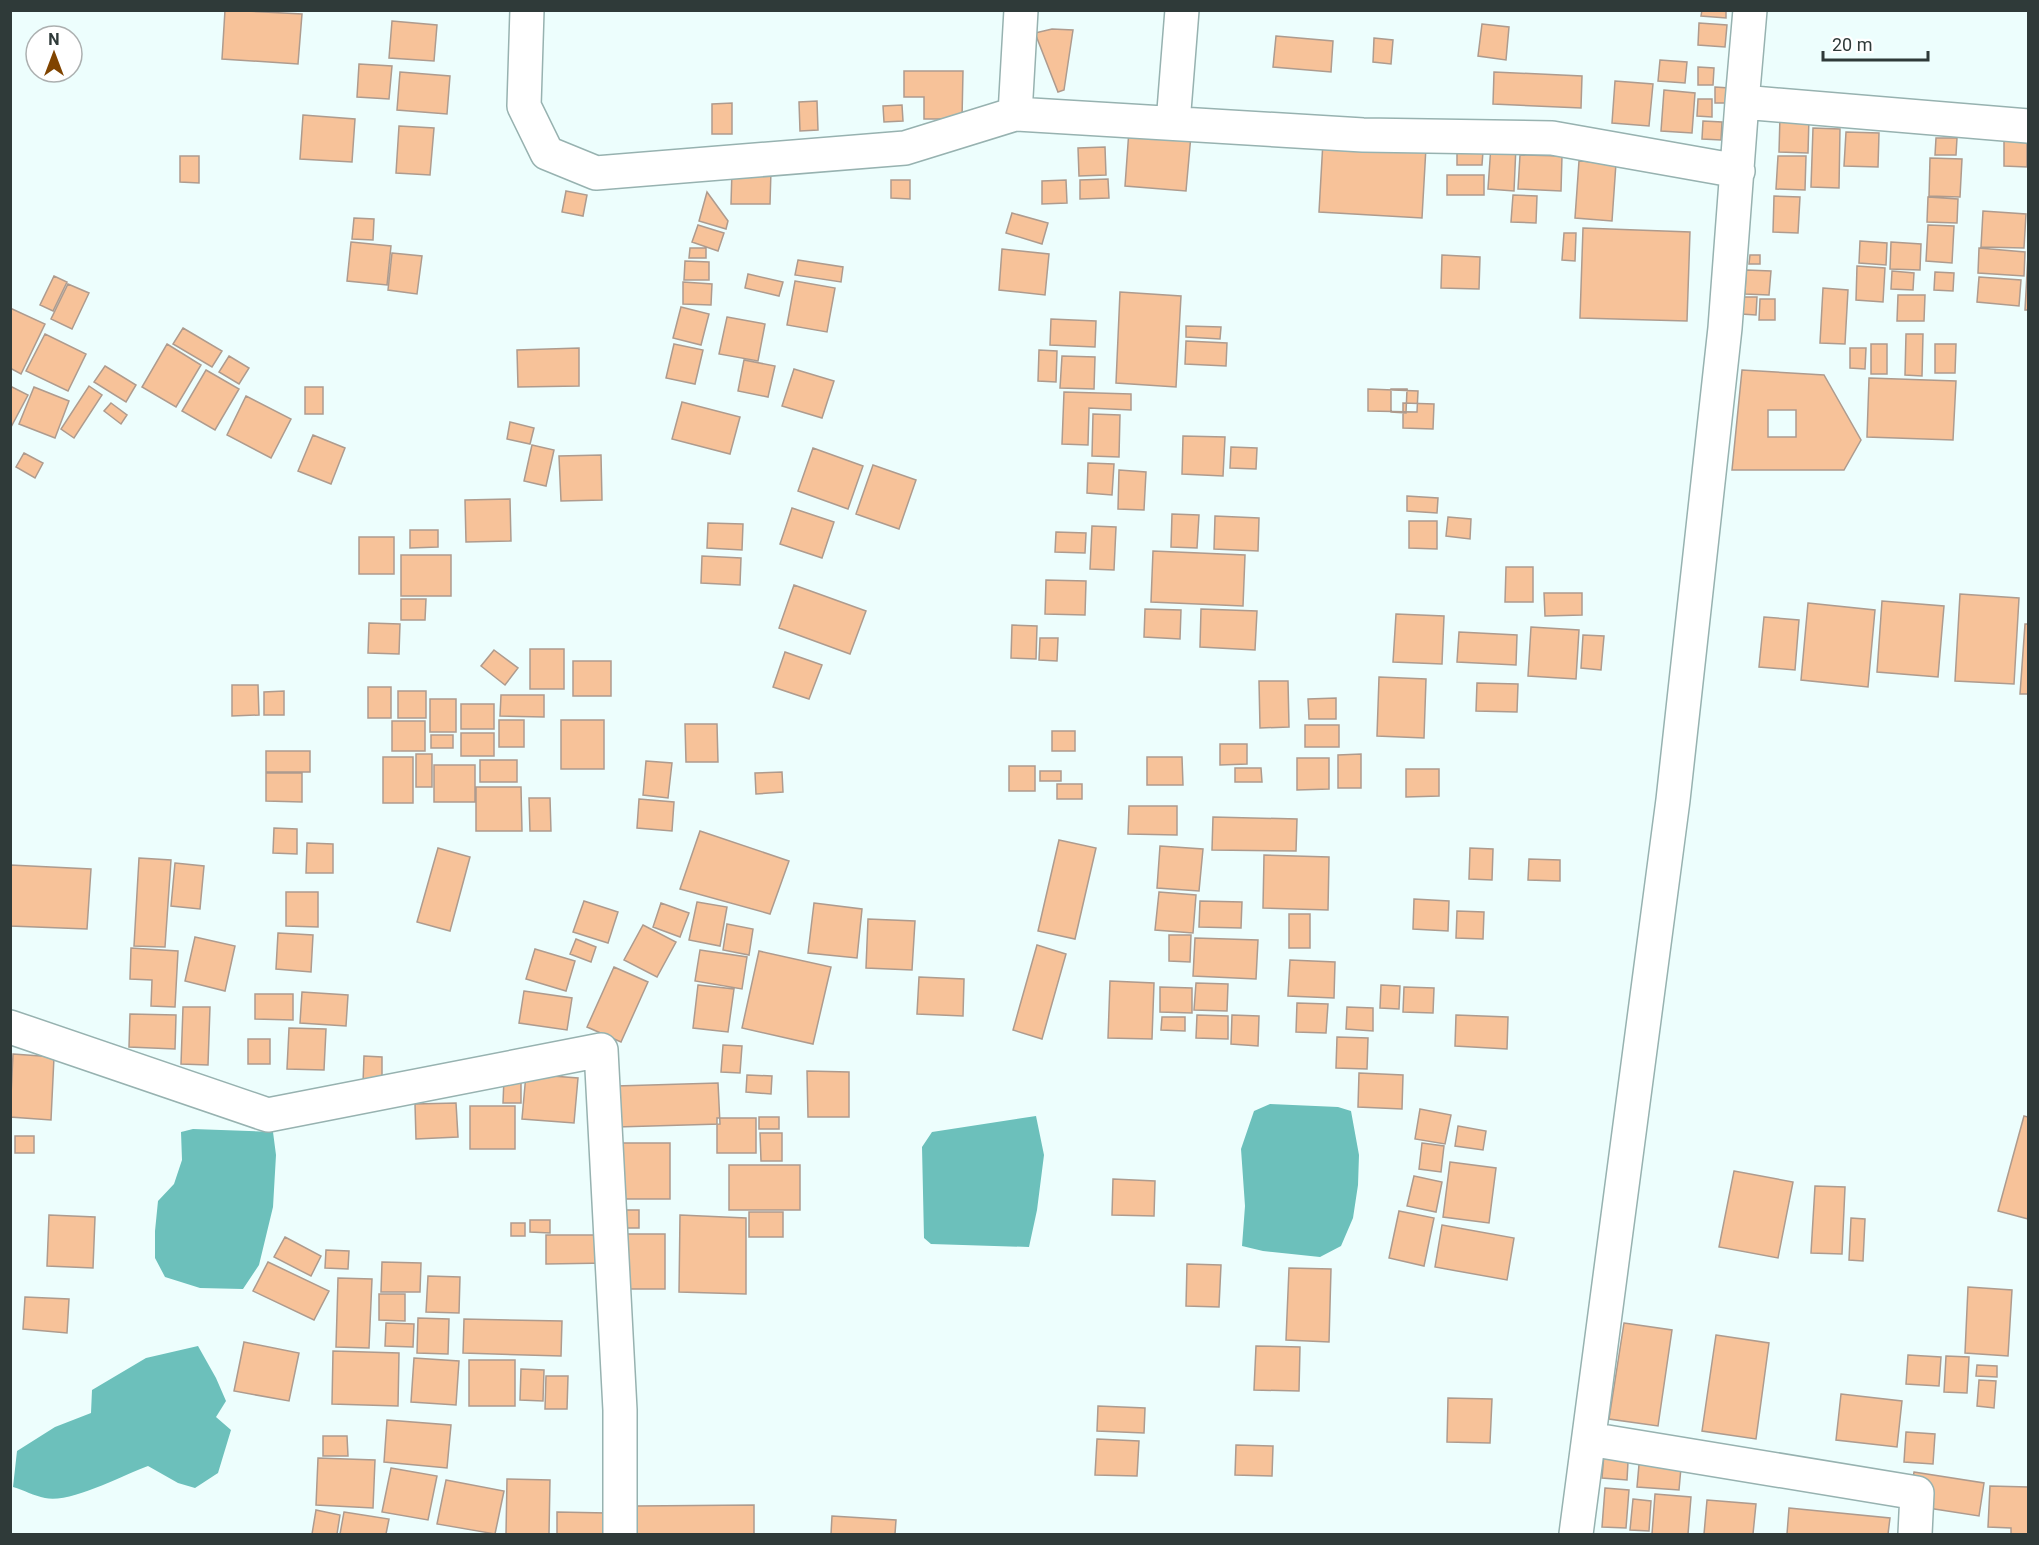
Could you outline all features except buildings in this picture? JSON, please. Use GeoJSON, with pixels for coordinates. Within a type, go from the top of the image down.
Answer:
{"type":"FeatureCollection","features":[{"type":"Feature","properties":{"kind":"street"},"geometry":{"type":"LineString","coordinates":[[527,10],[524,106],[547,153],[596,173],[905,148],[1015,114],[1363,135],[1552,138],[1738,171]]}},
{"type":"Feature","properties":{"kind":"street"},"geometry":{"type":"LineString","coordinates":[[1015,114],[1021,10]]}},
{"type":"Feature","properties":{"kind":"street"},"geometry":{"type":"LineString","coordinates":[[1173,123],[1182,10]]}},
{"type":"Feature","properties":{"kind":"street"},"geometry":{"type":"LineString","coordinates":[[1576,1534],[1673,800],[1725,328],[1750,10]]}},
{"type":"Feature","properties":{"kind":"street"},"geometry":{"type":"LineString","coordinates":[[1742,102],[2028,126]]}},
{"type":"Feature","properties":{"kind":"street"},"geometry":{"type":"LineString","coordinates":[[10,1027],[268,1115],[601,1050],[620,1410],[620,1534]]}},
{"type":"Feature","properties":{"kind":"street"},"geometry":{"type":"LineString","coordinates":[[1589,1439],[1917,1492],[1915,1534]]}},
{"type":"Feature","properties":{"kind":"water"},"geometry":{"type":"Polygon","coordinates":[[[1270,1104],[1338,1107],[1351,1111],[1359,1155],[1358,1185],[1353,1218],[1341,1246],[1320,1257],[1263,1251],[1242,1246],[1245,1206],[1241,1149],[1254,1111],[1270,1104]]]}},
{"type":"Feature","properties":{"kind":"water"},"geometry":{"type":"Polygon","coordinates":[[[1036,1116],[1044,1155],[1037,1210],[1029,1247],[931,1244],[924,1238],[922,1147],[932,1132],[1036,1116]]]}},
{"type":"Feature","properties":{"kind":"water"},"geometry":{"type":"Polygon","coordinates":[[[193,1129],[273,1132],[276,1155],[273,1207],[259,1265],[243,1289],[200,1288],[165,1277],[155,1258],[158,1201],[174,1184],[182,1160],[181,1132],[193,1129]]]}},
{"type":"Feature","properties":{"kind":"water"},"geometry":{"type":"Polygon","coordinates":[[[198,1346],[226,1401],[216,1417],[231,1430],[218,1473],[195,1488],[178,1483],[148,1466],[97,1488],[56,1499],[41,1497],[13,1487],[17,1451],[55,1427],[91,1413],[92,1390],[146,1358],[198,1346]]]}}]}
